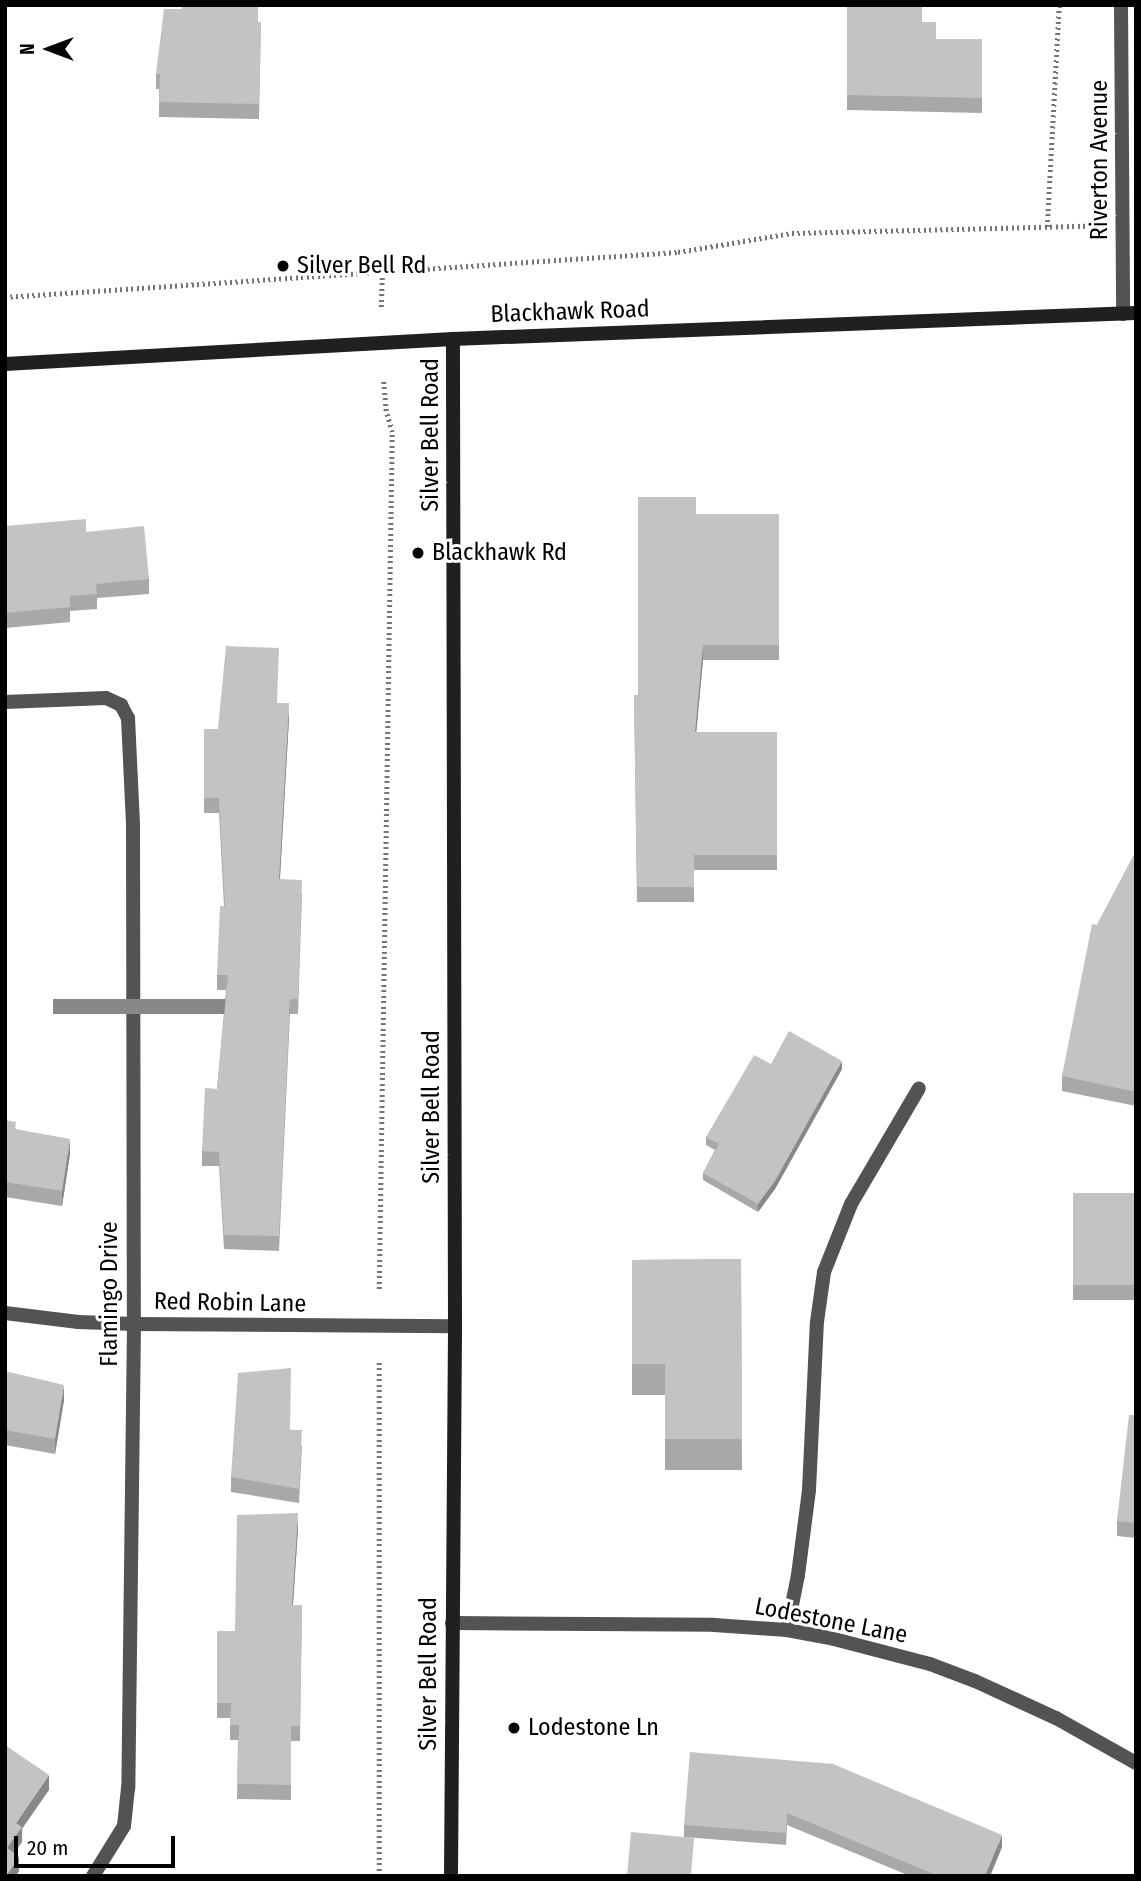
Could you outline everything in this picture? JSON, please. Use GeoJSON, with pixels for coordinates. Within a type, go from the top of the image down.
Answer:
{"type":"FeatureCollection","features":[{"type":"Feature","properties":{"kind":"street","name":"Riverton Avenue"},"geometry":{"type":"LineString","coordinates":[[1121,5],[1123,225],[1129,314]]}},
{"type":"Feature","properties":{"kind":"street","name":"Blackhawk Road"},"geometry":{"type":"LineString","coordinates":[[5,364],[453,338],[1129,314]]}},
{"type":"Feature","properties":{"kind":"street","name":"Silver Bell Road"},"geometry":{"type":"LineString","coordinates":[[451,1876],[455,1326],[453,338]]}},
{"type":"Feature","properties":{"kind":"street","name":"Flamingo Drive"},"geometry":{"type":"LineString","coordinates":[[5,702],[106,698],[121,705],[128,718],[133,826],[134,1324],[127,1808],[116,1842],[93,1876]]}},
{"type":"Feature","properties":{"kind":"street"},"geometry":{"type":"LineString","coordinates":[[787,1630],[798,1575],[809,1490],[817,1322],[824,1272],[851,1205],[919,1088]]}},
{"type":"Feature","properties":{"kind":"street","name":"Red Robin Lane"},"geometry":{"type":"LineString","coordinates":[[5,1313],[78,1322],[134,1324],[455,1326]]}},
{"type":"Feature","properties":{"kind":"street","name":"Lodestone Lane"},"geometry":{"type":"LineString","coordinates":[[452,1623],[671,1623],[787,1630],[930,1664],[975,1681],[1056,1718],[1136,1763]]}},
{"type":"Feature","properties":{"kind":"path"},"geometry":{"type":"LineString","coordinates":[[1047,227],[1059,5]]}},
{"type":"Feature","properties":{"kind":"path"},"geometry":{"type":"LineString","coordinates":[[5,297],[678,252],[792,233],[1123,225]]}},
{"type":"Feature","properties":{"kind":"path"},"geometry":{"type":"LineString","coordinates":[[379,1876],[380,1327],[392,432],[386,411],[380,343],[382,270]]}},
{"type":"Feature","properties":{"kind":"building"},"geometry":{"type":"Polygon","coordinates":[[[182,5],[258,6],[258,22],[261,22],[259,104],[159,102],[160,74],[156,74],[164,9],[182,9],[182,5]]]}},
{"type":"Feature","properties":{"kind":"building"},"geometry":{"type":"Polygon","coordinates":[[[847,5],[922,5],[922,22],[936,22],[936,39],[982,39],[982,98],[847,95],[847,5]]]}},
{"type":"Feature","properties":{"kind":"building"},"geometry":{"type":"Polygon","coordinates":[[[638,497],[696,497],[696,514],[779,514],[779,645],[703,645],[695,732],[777,732],[777,855],[694,855],[694,887],[637,887],[634,695],[638,695],[638,497]]]}},
{"type":"Feature","properties":{"kind":"building"},"geometry":{"type":"Polygon","coordinates":[[[86,519],[86,532],[144,526],[149,579],[96,584],[97,594],[70,596],[70,607],[5,613],[5,526],[86,519]]]}},
{"type":"Feature","properties":{"kind":"building"},"geometry":{"type":"Polygon","coordinates":[[[226,646],[279,648],[277,703],[289,703],[279,879],[302,880],[298,999],[290,999],[279,1236],[224,1235],[219,1152],[202,1151],[205,1088],[217,1089],[228,975],[217,975],[220,906],[225,906],[219,798],[204,798],[204,729],[218,729],[226,646]]]}},
{"type":"Feature","properties":{"kind":"building"},"geometry":{"type":"Polygon","coordinates":[[[1136,851],[1136,1092],[1062,1076],[1092,924],[1097,925],[1136,851]]]}},
{"type":"Feature","properties":{"kind":"building"},"geometry":{"type":"Polygon","coordinates":[[[789,1031],[842,1061],[775,1181],[758,1204],[703,1173],[719,1144],[706,1137],[754,1055],[771,1064],[789,1031]]]}},
{"type":"Feature","properties":{"kind":"building"},"geometry":{"type":"Polygon","coordinates":[[[5,1120],[16,1122],[15,1129],[70,1139],[62,1191],[5,1182],[5,1120]]]}},
{"type":"Feature","properties":{"kind":"building"},"geometry":{"type":"Polygon","coordinates":[[[1073,1193],[1136,1193],[1136,1285],[1073,1285],[1073,1193]]]}},
{"type":"Feature","properties":{"kind":"building"},"geometry":{"type":"Polygon","coordinates":[[[741,1259],[742,1439],[665,1439],[665,1364],[632,1364],[632,1260],[741,1259]]]}},
{"type":"Feature","properties":{"kind":"building"},"geometry":{"type":"Polygon","coordinates":[[[291,1368],[290,1430],[302,1430],[299,1489],[231,1477],[238,1373],[291,1368]]]}},
{"type":"Feature","properties":{"kind":"building"},"geometry":{"type":"Polygon","coordinates":[[[5,1371],[64,1385],[55,1439],[5,1430],[5,1371]]]}},
{"type":"Feature","properties":{"kind":"building"},"geometry":{"type":"Polygon","coordinates":[[[1129,1415],[1136,1415],[1136,1523],[1117,1521],[1129,1415]]]}},
{"type":"Feature","properties":{"kind":"building"},"geometry":{"type":"Polygon","coordinates":[[[298,1513],[292,1605],[302,1605],[300,1726],[291,1726],[291,1785],[237,1784],[239,1725],[230,1725],[231,1703],[217,1703],[217,1631],[235,1631],[237,1515],[298,1513]]]}},
{"type":"Feature","properties":{"kind":"building"},"geometry":{"type":"Polygon","coordinates":[[[5,1745],[49,1775],[16,1823],[22,1827],[7,1848],[19,1856],[6,1876],[5,1876],[5,1745]]]}},
{"type":"Feature","properties":{"kind":"building"},"geometry":{"type":"Polygon","coordinates":[[[690,1752],[833,1764],[1002,1835],[985,1876],[938,1876],[787,1813],[786,1833],[684,1825],[690,1752]]]}},
{"type":"Feature","properties":{"kind":"building"},"geometry":{"type":"Polygon","coordinates":[[[631,1832],[694,1838],[691,1876],[627,1876],[631,1832]]]}},
{"type":"Feature","properties":{"kind":"place","name":"Silver Bell Rd"},"geometry":{"type":"Point","coordinates":[283,266]}},
{"type":"Feature","properties":{"kind":"place","name":"Blackhawk Rd"},"geometry":{"type":"Point","coordinates":[418,553]}},
{"type":"Feature","properties":{"kind":"place","name":"Lodestone Ln"},"geometry":{"type":"Point","coordinates":[514,1728]}}]}
